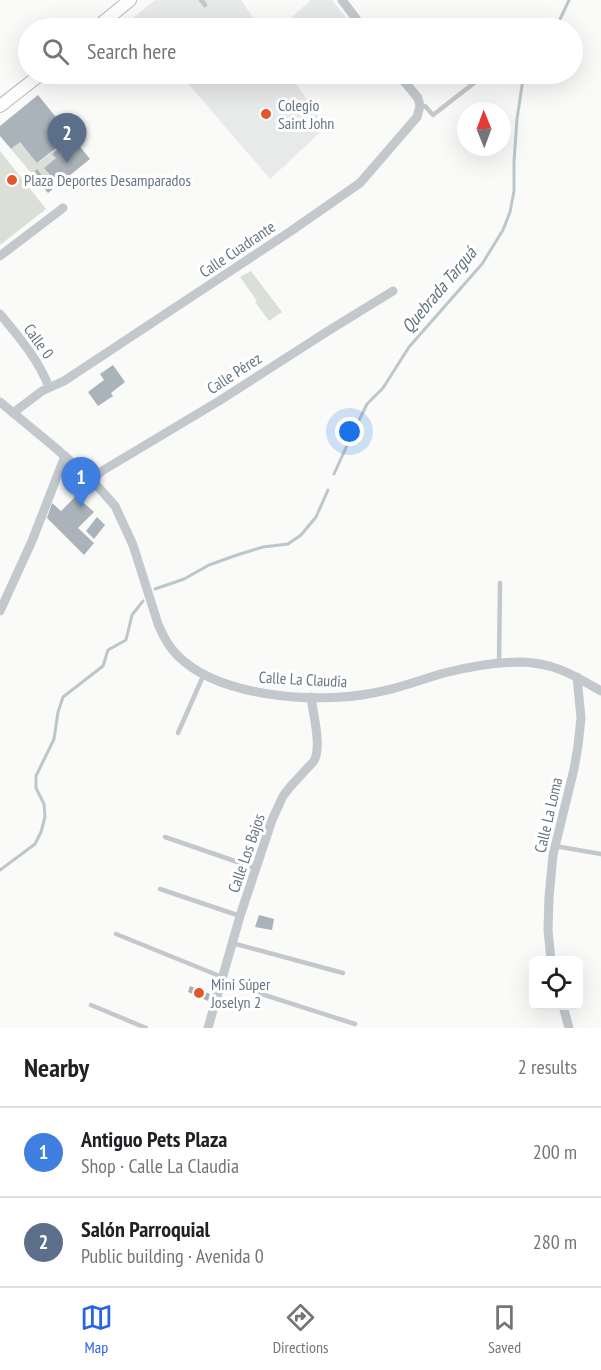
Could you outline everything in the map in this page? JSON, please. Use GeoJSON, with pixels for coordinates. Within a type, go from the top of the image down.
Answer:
{"type":"FeatureCollection","features":[{"type":"Feature","properties":{"kind":"main road"},"geometry":{"type":"LineString","coordinates":[[108,18],[130,0]]}},
{"type":"Feature","properties":{"kind":"main road"},"geometry":{"type":"LineString","coordinates":[[0,106],[28,84]]}},
{"type":"Feature","properties":{"kind":"street"},"geometry":{"type":"LineString","coordinates":[[342,0],[356,18]]}},
{"type":"Feature","properties":{"kind":"street"},"geometry":{"type":"LineString","coordinates":[[406,84],[418,98],[420,106]]}},
{"type":"Feature","properties":{"kind":"street","name":"Calle Cuadrante"},"geometry":{"type":"LineString","coordinates":[[13,413],[49,387],[74,375],[360,183],[417,117],[420,106]]}},
{"type":"Feature","properties":{"kind":"street"},"geometry":{"type":"LineString","coordinates":[[0,256],[63,208]]}},
{"type":"Feature","properties":{"kind":"street","name":"Calle Pérez"},"geometry":{"type":"LineString","coordinates":[[92,480],[102,471],[219,401],[393,291]]}},
{"type":"Feature","properties":{"kind":"street","name":"Calle 0"},"geometry":{"type":"LineString","coordinates":[[0,314],[30,350],[49,387]]}},
{"type":"Feature","properties":{"kind":"street","name":"Calle La Claudia"},"geometry":{"type":"LineString","coordinates":[[0,402],[92,480],[116,506],[133,545],[158,624],[168,645],[183,661],[204,674],[242,689],[269,694],[348,697],[376,693],[455,670],[521,662],[540,664],[569,672],[601,691]]}},
{"type":"Feature","properties":{"kind":"street"},"geometry":{"type":"LineString","coordinates":[[0,611],[32,542],[65,456]]}},
{"type":"Feature","properties":{"kind":"street","name":"Calle La Loma"},"geometry":{"type":"LineString","coordinates":[[551,956],[548,930],[553,855],[574,769],[581,718],[577,677]]}},
{"type":"Feature","properties":{"kind":"street","name":"Calle Los Bajos"},"geometry":{"type":"LineString","coordinates":[[208,1028],[240,916],[272,820],[283,796],[316,756],[317,745],[311,697]]}},
{"type":"Feature","properties":{"kind":"street"},"geometry":{"type":"LineString","coordinates":[[564,1010],[569,1028]]}},
{"type":"Feature","properties":{"kind":"lane"},"geometry":{"type":"LineString","coordinates":[[201,0],[205,5]]}},
{"type":"Feature","properties":{"kind":"lane"},"geometry":{"type":"LineString","coordinates":[[420,106],[425,106],[433,115],[473,84]]}},
{"type":"Feature","properties":{"kind":"lane"},"geometry":{"type":"LineString","coordinates":[[499,664],[500,582]]}},
{"type":"Feature","properties":{"kind":"lane"},"geometry":{"type":"LineString","coordinates":[[178,733],[204,674]]}},
{"type":"Feature","properties":{"kind":"lane"},"geometry":{"type":"LineString","coordinates":[[165,837],[255,868]]}},
{"type":"Feature","properties":{"kind":"lane"},"geometry":{"type":"LineString","coordinates":[[555,846],[601,854]]}},
{"type":"Feature","properties":{"kind":"lane"},"geometry":{"type":"LineString","coordinates":[[160,889],[240,916]]}},
{"type":"Feature","properties":{"kind":"lane"},"geometry":{"type":"LineString","coordinates":[[116,933],[222,979],[355,1024]]}},
{"type":"Feature","properties":{"kind":"lane"},"geometry":{"type":"LineString","coordinates":[[232,943],[344,973]]}},
{"type":"Feature","properties":{"kind":"lane"},"geometry":{"type":"LineString","coordinates":[[91,1005],[146,1028]]}},
{"type":"Feature","properties":{"kind":"shaded area"},"geometry":{"type":"Polygon","coordinates":[[[155,0],[241,0],[253,18],[133,18],[155,0]]]}},
{"type":"Feature","properties":{"kind":"shaded area"},"geometry":{"type":"Polygon","coordinates":[[[311,0],[332,0],[346,18],[291,18],[311,0]]]}},
{"type":"Feature","properties":{"kind":"shaded area","name":"Colegio Saint John"},"geometry":{"type":"Polygon","coordinates":[[[189,84],[296,84],[326,127],[270,179],[189,84]]]}},
{"type":"Feature","properties":{"kind":"shaded area"},"geometry":{"type":"Polygon","coordinates":[[[71,136],[52,153],[56,158],[44,168],[52,177],[44,183],[36,170],[32,174],[11,149],[20,142],[38,163],[71,136]]]}},
{"type":"Feature","properties":{"kind":"shaded area","name":"Plaza Deportes Desamparados"},"geometry":{"type":"Polygon","coordinates":[[[0,151],[46,209],[0,245],[0,151]]]}},
{"type":"Feature","properties":{"kind":"shaded area"},"geometry":{"type":"Polygon","coordinates":[[[251,271],[282,312],[269,321],[240,277],[251,271]]]}},
{"type":"Feature","properties":{"kind":"building"},"geometry":{"type":"Polygon","coordinates":[[[38,95],[71,136],[37,163],[20,142],[11,149],[0,136],[0,126],[38,95]]]}},
{"type":"Feature","properties":{"kind":"building"},"geometry":{"type":"Polygon","coordinates":[[[72,137],[90,159],[48,193],[32,174],[37,169],[44,183],[52,177],[44,168],[56,158],[52,154],[72,137]]]}},
{"type":"Feature","properties":{"kind":"building"},"geometry":{"type":"Polygon","coordinates":[[[113,365],[125,382],[111,393],[113,396],[98,406],[88,392],[104,380],[100,374],[113,365]]]}},
{"type":"Feature","properties":{"kind":"building"},"geometry":{"type":"Polygon","coordinates":[[[76,496],[94,512],[78,528],[94,543],[84,555],[47,518],[52,503],[61,511],[76,496]]]}},
{"type":"Feature","properties":{"kind":"building"},"geometry":{"type":"Polygon","coordinates":[[[97,517],[105,525],[94,539],[86,531],[97,517]]]}},
{"type":"Feature","properties":{"kind":"building"},"geometry":{"type":"Polygon","coordinates":[[[259,915],[274,919],[272,930],[255,927],[259,915]]]}},
{"type":"Feature","properties":{"kind":"building","name":"Mini Súper Joselyn 2"},"geometry":{"type":"Polygon","coordinates":[[[190,986],[210,994],[208,1001],[188,992],[190,986]]]}},
{"type":"Feature","properties":{"kind":"waterway","name":"Quebrada Targuá"},"geometry":{"type":"LineString","coordinates":[[561,18],[569,0]]}},
{"type":"Feature","properties":{"kind":"waterway","name":"Quebrada Targuá"},"geometry":{"type":"LineString","coordinates":[[334,474],[367,404],[383,388],[409,347],[482,264],[503,230],[510,212],[514,191],[517,119],[522,84]]}},
{"type":"Feature","properties":{"kind":"waterway","name":"Quebrada Targuá"},"geometry":{"type":"LineString","coordinates":[[155,589],[184,579],[209,565],[237,555],[263,547],[288,544],[301,535],[316,517],[328,490]]}},
{"type":"Feature","properties":{"kind":"waterway","name":"Quebrada Targuá"},"geometry":{"type":"LineString","coordinates":[[0,870],[35,844],[41,832],[45,817],[44,804],[36,788],[36,776],[54,739],[63,697],[103,666],[108,650],[126,640],[132,615],[143,601]]}},
{"type":"Feature","properties":{"kind":"place","name":"Colegio Saint John"},"geometry":{"type":"Point","coordinates":[266,114]}},
{"type":"Feature","properties":{"kind":"place","name":"Salón Parroquial"},"geometry":{"type":"Point","coordinates":[67,163]}},
{"type":"Feature","properties":{"kind":"place","name":"Plaza Deportes Desamparados"},"geometry":{"type":"Point","coordinates":[12,180]}},
{"type":"Feature","properties":{"kind":"place","name":"Antiguo Pets Plaza"},"geometry":{"type":"Point","coordinates":[81,507]}},
{"type":"Feature","properties":{"kind":"place","name":"Mini Súper Joselyn 2"},"geometry":{"type":"Point","coordinates":[199,993]}}]}
